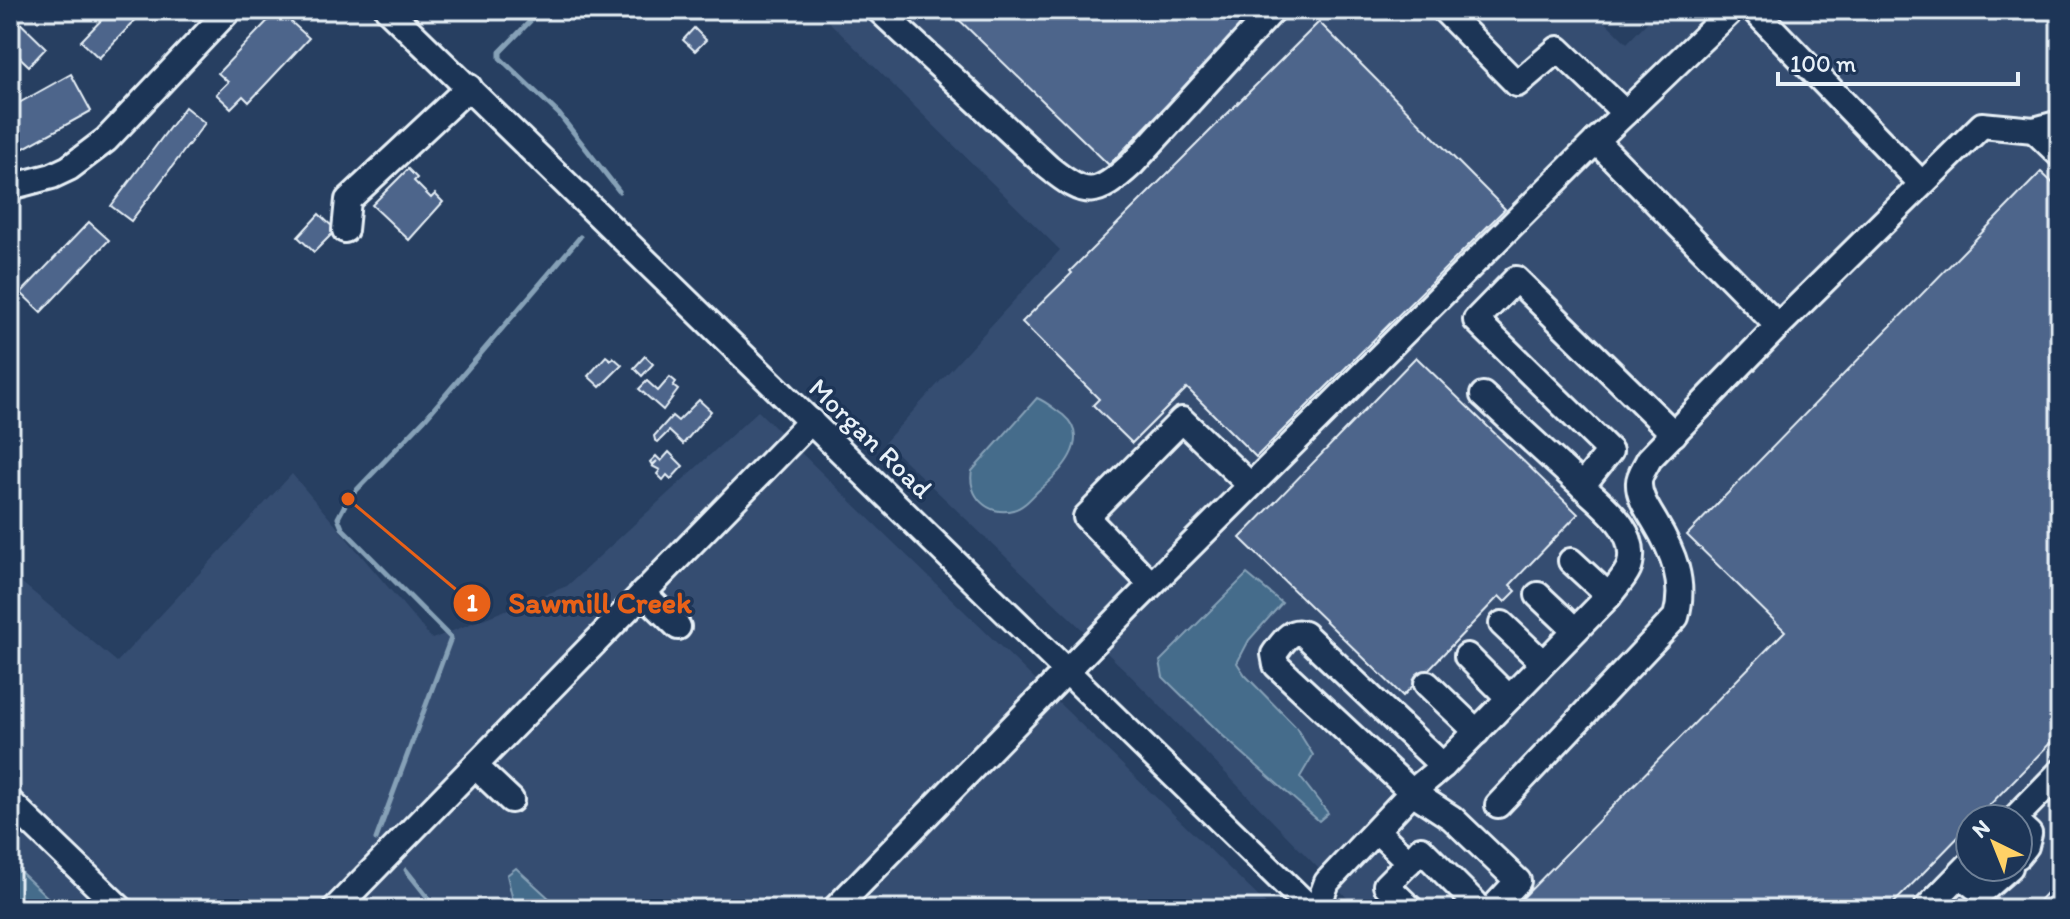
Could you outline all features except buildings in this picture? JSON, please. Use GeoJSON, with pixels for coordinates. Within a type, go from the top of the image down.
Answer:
{"type":"FeatureCollection","features":[{"type":"Feature","properties":{"kind":"street"},"geometry":{"type":"LineString","coordinates":[[10,187],[52,176],[69,168],[106,140],[229,10]]}},
{"type":"Feature","properties":{"kind":"street","name":"Morgan Road"},"geometry":{"type":"LineString","coordinates":[[388,10],[1311,909]]}},
{"type":"Feature","properties":{"kind":"street"},"geometry":{"type":"LineString","coordinates":[[879,10],[1048,167],[1072,186],[1090,191],[1112,183],[1132,164],[1273,10]]}},
{"type":"Feature","properties":{"kind":"street"},"geometry":{"type":"LineString","coordinates":[[1444,10],[1517,84],[1558,49],[1625,113]]}},
{"type":"Feature","properties":{"kind":"street"},"geometry":{"type":"LineString","coordinates":[[835,909],[1151,584],[1732,10]]}},
{"type":"Feature","properties":{"kind":"street"},"geometry":{"type":"LineString","coordinates":[[1754,10],[1921,183]]}},
{"type":"Feature","properties":{"kind":"street"},"geometry":{"type":"LineString","coordinates":[[345,230],[348,200],[469,87]]}},
{"type":"Feature","properties":{"kind":"street"},"geometry":{"type":"LineString","coordinates":[[1498,805],[1676,617],[1682,597],[1680,579],[1665,537],[1643,501],[1638,480],[1649,459],[1778,326],[1982,125],[2034,130],[2060,123]]}},
{"type":"Feature","properties":{"kind":"street"},"geometry":{"type":"LineString","coordinates":[[2034,130],[2060,155]]}},
{"type":"Feature","properties":{"kind":"street"},"geometry":{"type":"LineString","coordinates":[[1596,141],[1778,326]]}},
{"type":"Feature","properties":{"kind":"street"},"geometry":{"type":"LineString","coordinates":[[1582,486],[1610,451],[1476,320],[1516,279],[1674,434]]}},
{"type":"Feature","properties":{"kind":"street"},"geometry":{"type":"LineString","coordinates":[[1317,909],[1327,882],[1412,792],[1443,766],[1609,596],[1630,565],[1623,525],[1483,395]]}},
{"type":"Feature","properties":{"kind":"street"},"geometry":{"type":"LineString","coordinates":[[1151,584],[1086,517],[1182,420],[1250,485]]}},
{"type":"Feature","properties":{"kind":"street"},"geometry":{"type":"LineString","coordinates":[[335,909],[811,421]]}},
{"type":"Feature","properties":{"kind":"street"},"geometry":{"type":"LineString","coordinates":[[1571,561],[1609,596]]}},
{"type":"Feature","properties":{"kind":"street"},"geometry":{"type":"LineString","coordinates":[[643,593],[678,627]]}},
{"type":"Feature","properties":{"kind":"street"},"geometry":{"type":"LineString","coordinates":[[1538,595],[1575,630]]}},
{"type":"Feature","properties":{"kind":"street"},"geometry":{"type":"LineString","coordinates":[[1502,624],[1543,663]]}},
{"type":"Feature","properties":{"kind":"street"},"geometry":{"type":"LineString","coordinates":[[1443,766],[1304,634],[1298,631],[1292,633],[1274,654],[1276,665],[1412,792],[1452,818],[1518,881],[1492,909]]}},
{"type":"Feature","properties":{"kind":"street"},"geometry":{"type":"LineString","coordinates":[[1467,656],[1509,698]]}},
{"type":"Feature","properties":{"kind":"street"},"geometry":{"type":"LineString","coordinates":[[1427,684],[1477,732]]}},
{"type":"Feature","properties":{"kind":"street"},"geometry":{"type":"LineString","coordinates":[[475,766],[511,800]]}},
{"type":"Feature","properties":{"kind":"street"},"geometry":{"type":"LineString","coordinates":[[2030,803],[2060,772]]}},
{"type":"Feature","properties":{"kind":"street"},"geometry":{"type":"LineString","coordinates":[[10,802],[121,909]]}},
{"type":"Feature","properties":{"kind":"street"},"geometry":{"type":"LineString","coordinates":[[1411,909],[1386,885],[1452,818]]}},
{"type":"Feature","properties":{"kind":"street"},"geometry":{"type":"LineString","coordinates":[[1377,831],[1415,855],[1475,903],[1477,909]]}},
{"type":"Feature","properties":{"kind":"street"},"geometry":{"type":"LineString","coordinates":[[1926,909],[1954,880]]}},
{"type":"Feature","properties":{"kind":"street"},"geometry":{"type":"LineString","coordinates":[[1973,883],[1975,887],[1985,889],[1992,883]]}},
{"type":"Feature","properties":{"kind":"shaded area"},"geometry":{"type":"Polygon","coordinates":[[[817,10],[1593,10],[1627,43],[1659,10],[2060,10],[2060,909],[1358,909],[1126,671],[885,442],[1060,250],[817,10]]]}},
{"type":"Feature","properties":{"kind":"shaded area"},"geometry":{"type":"Polygon","coordinates":[[[1037,398],[1063,415],[1071,425],[1075,435],[1070,456],[1027,502],[1013,510],[995,510],[976,496],[971,480],[972,471],[1037,398]]]}},
{"type":"Feature","properties":{"kind":"shaded area"},"geometry":{"type":"Polygon","coordinates":[[[758,411],[1271,909],[10,909],[10,573],[117,662],[292,474],[432,639],[567,586],[758,411]]]}},
{"type":"Feature","properties":{"kind":"shaded area"},"geometry":{"type":"Polygon","coordinates":[[[1247,574],[1282,603],[1249,640],[1237,663],[1295,726],[1313,755],[1300,777],[1328,813],[1319,821],[1222,735],[1163,677],[1160,661],[1247,574]]]}},
{"type":"Feature","properties":{"kind":"shaded area"},"geometry":{"type":"Polygon","coordinates":[[[10,862],[60,909],[10,909],[10,862]]]}},
{"type":"Feature","properties":{"kind":"shaded area"},"geometry":{"type":"Polygon","coordinates":[[[516,868],[561,909],[515,909],[507,875],[516,868]]]}},
{"type":"Feature","properties":{"kind":"waterway"},"geometry":{"type":"LineString","coordinates":[[541,10],[500,52],[500,58],[559,114],[619,191]]}},
{"type":"Feature","properties":{"kind":"waterway"},"geometry":{"type":"LineString","coordinates":[[376,839],[451,638],[342,528],[338,518],[348,499],[425,419],[580,237]]}},
{"type":"Feature","properties":{"kind":"waterway"},"geometry":{"type":"LineString","coordinates":[[406,870],[437,909]]}},
{"type":"Feature","properties":{"kind":"place","name":"Sawmill Creek"},"geometry":{"type":"Point","coordinates":[348,499]}}]}
